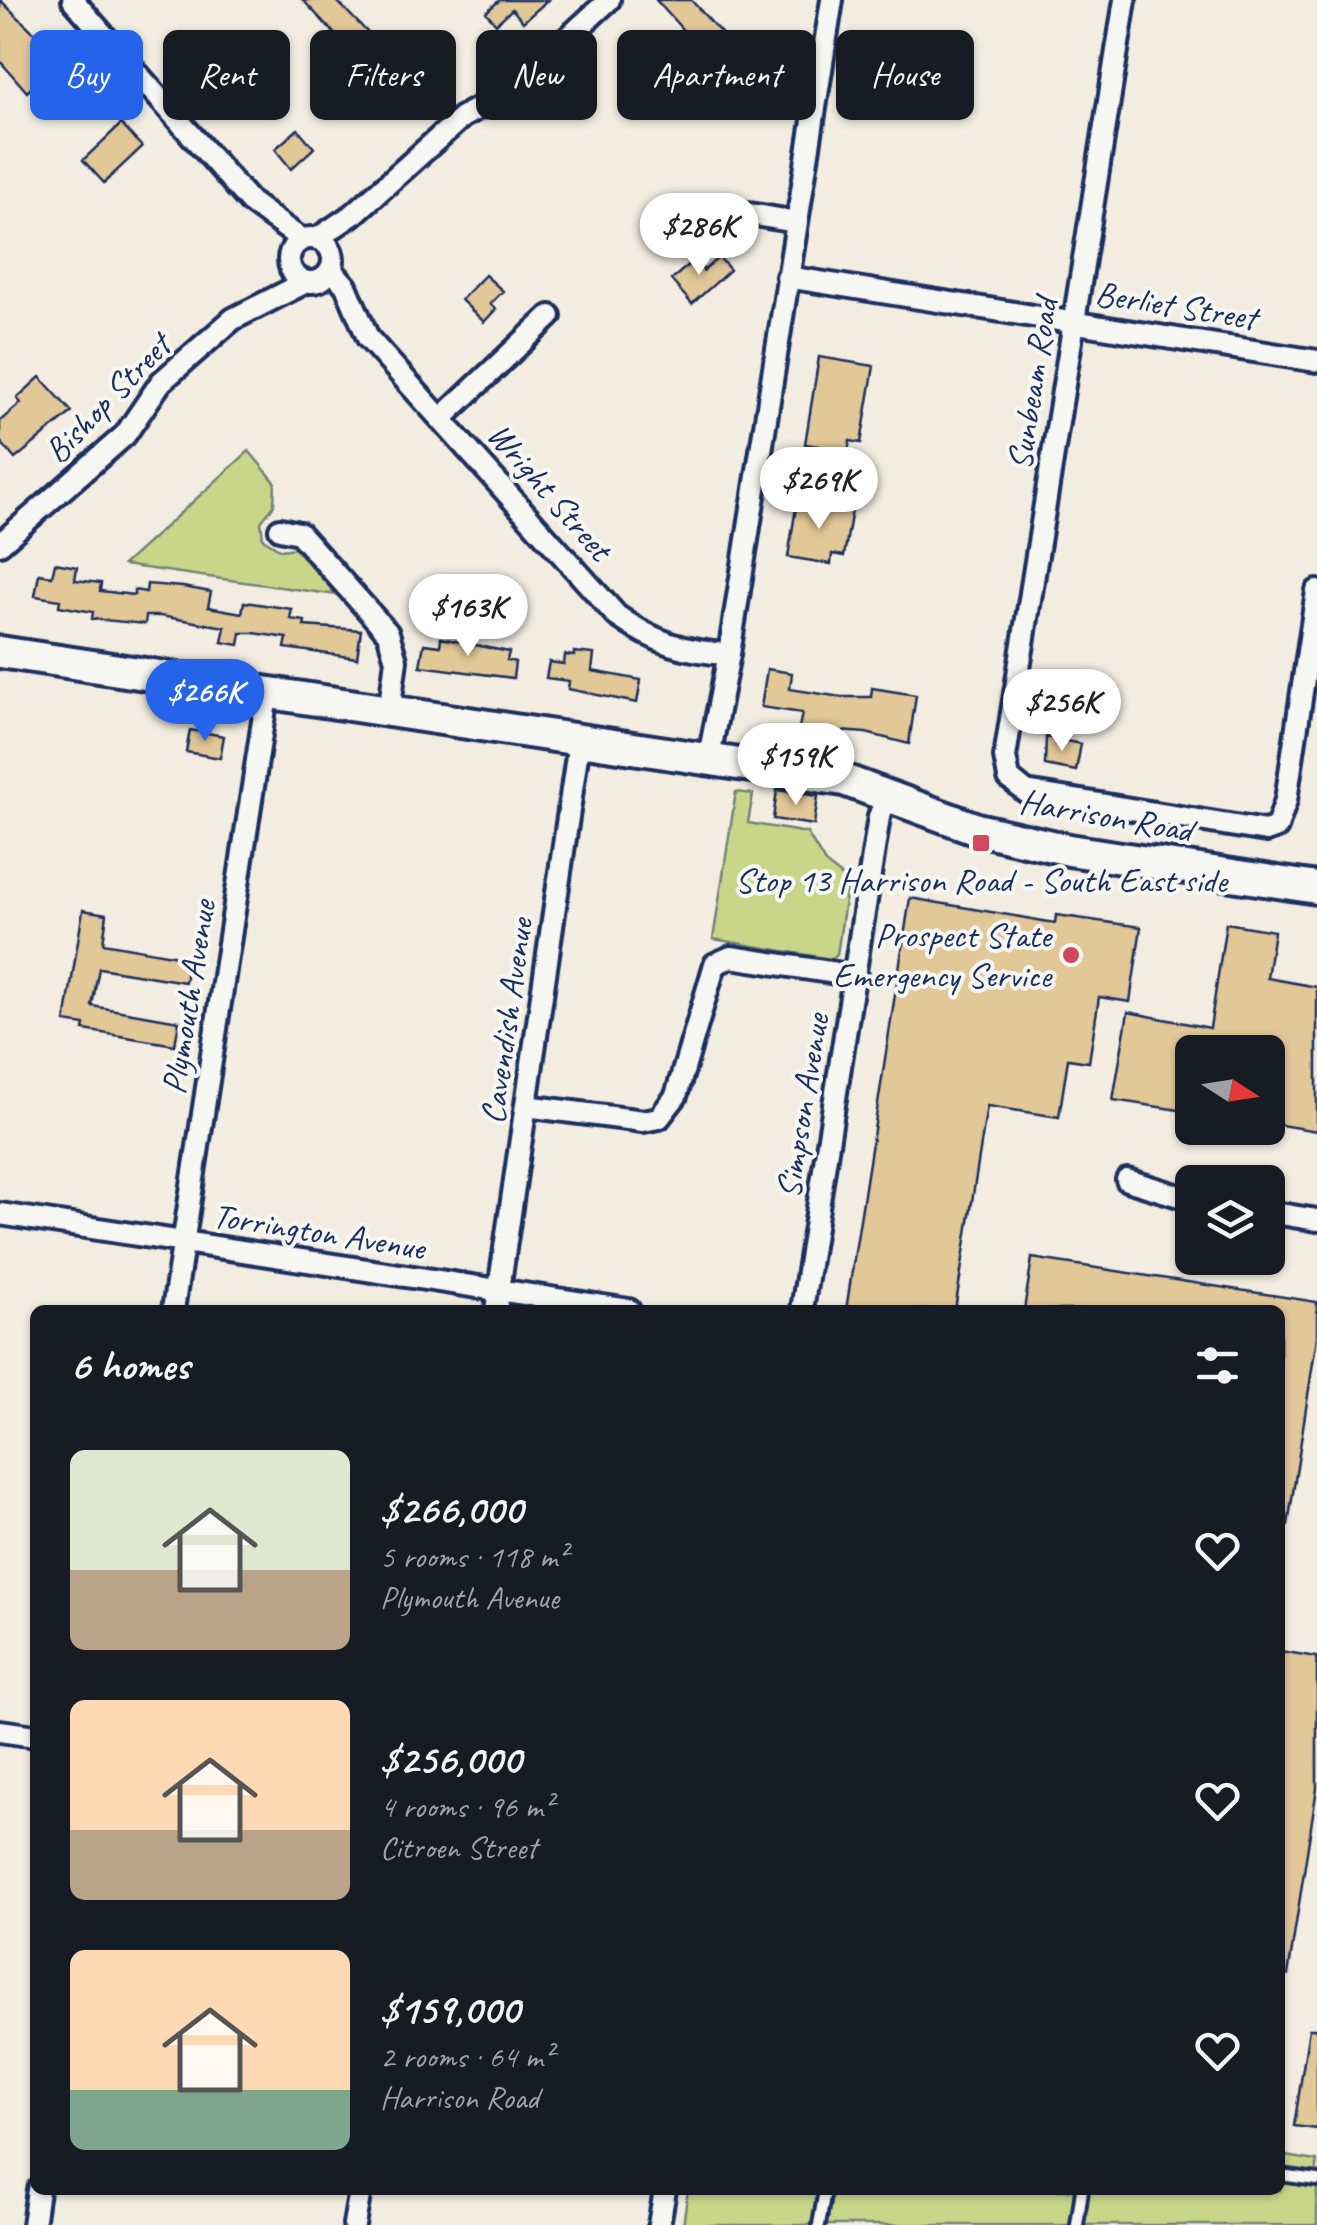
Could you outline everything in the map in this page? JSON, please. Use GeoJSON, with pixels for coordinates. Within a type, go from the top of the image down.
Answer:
{"type":"FeatureCollection","features":[{"type":"Feature","properties":{"kind":"street","name":"Wright Street"},"geometry":{"type":"LineString","coordinates":[[73,0],[250,202],[311,260],[346,286],[368,338],[618,616],[651,640],[694,653],[729,654]]}},
{"type":"Feature","properties":{"kind":"street"},"geometry":{"type":"LineString","coordinates":[[708,762],[729,654],[832,0]]}},
{"type":"Feature","properties":{"kind":"street","name":"Sunbeam Road"},"geometry":{"type":"LineString","coordinates":[[1125,0],[1006,758],[1009,778],[1026,792],[1266,831],[1278,828],[1308,710]]}},
{"type":"Feature","properties":{"kind":"street"},"geometry":{"type":"LineString","coordinates":[[311,260],[462,116],[511,90],[606,1]]}},
{"type":"Feature","properties":{"kind":"street"},"geometry":{"type":"LineString","coordinates":[[738,212],[796,222]]}},
{"type":"Feature","properties":{"kind":"street","name":"Bishop Street"},"geometry":{"type":"LineString","coordinates":[[0,544],[125,436],[161,382],[233,318],[263,302],[311,260]]}},
{"type":"Feature","properties":{"kind":"street","name":"Berliet Street"},"geometry":{"type":"LineString","coordinates":[[787,277],[1317,361]]}},
{"type":"Feature","properties":{"kind":"street"},"geometry":{"type":"LineString","coordinates":[[442,418],[550,316]]}},
{"type":"Feature","properties":{"kind":"street"},"geometry":{"type":"LineString","coordinates":[[280,529],[299,533],[388,633],[396,660],[389,713]]}},
{"type":"Feature","properties":{"kind":"street"},"geometry":{"type":"LineString","coordinates":[[1308,710],[1317,591]]}},
{"type":"Feature","properties":{"kind":"street","name":"Harrison Road"},"geometry":{"type":"LineString","coordinates":[[0,652],[844,780],[976,830],[1069,850],[1317,888]]}},
{"type":"Feature","properties":{"kind":"street","name":"Plymouth Avenue"},"geometry":{"type":"LineString","coordinates":[[174,1305],[267,694]]}},
{"type":"Feature","properties":{"kind":"street","name":"Cavendish Avenue"},"geometry":{"type":"LineString","coordinates":[[497,1300],[579,742]]}},
{"type":"Feature","properties":{"kind":"street","name":"Simpson Avenue"},"geometry":{"type":"LineString","coordinates":[[803,1305],[880,817],[888,794]]}},
{"type":"Feature","properties":{"kind":"street"},"geometry":{"type":"LineString","coordinates":[[526,1106],[643,1121],[659,1118],[676,1096],[715,964],[731,957],[856,976]]}},
{"type":"Feature","properties":{"kind":"street"},"geometry":{"type":"LineString","coordinates":[[1127,1180],[1175,1195]]}},
{"type":"Feature","properties":{"kind":"street","name":"Torrington Avenue"},"geometry":{"type":"LineString","coordinates":[[0,1214],[497,1300],[564,1305]]}},
{"type":"Feature","properties":{"kind":"street"},"geometry":{"type":"LineString","coordinates":[[1285,1215],[1317,1220]]}},
{"type":"Feature","properties":{"kind":"street"},"geometry":{"type":"LineString","coordinates":[[0,1731],[30,1735]]}},
{"type":"Feature","properties":{"kind":"street"},"geometry":{"type":"LineString","coordinates":[[33,2225],[37,2195]]}},
{"type":"Feature","properties":{"kind":"street"},"geometry":{"type":"LineString","coordinates":[[354,2225],[359,2195]]}},
{"type":"Feature","properties":{"kind":"street"},"geometry":{"type":"LineString","coordinates":[[659,2225],[664,2195]]}},
{"type":"Feature","properties":{"kind":"lane"},"geometry":{"type":"LineString","coordinates":[[1285,2176],[1317,2180]]}},
{"type":"Feature","properties":{"kind":"lane"},"geometry":{"type":"LineString","coordinates":[[819,2225],[823,2195]]}},
{"type":"Feature","properties":{"kind":"lane"},"geometry":{"type":"LineString","coordinates":[[1077,2225],[1081,2195]]}},
{"type":"Feature","properties":{"kind":"green space"},"geometry":{"type":"Polygon","coordinates":[[[249,451],[275,482],[274,505],[261,522],[263,539],[281,550],[294,548],[337,595],[123,565],[249,451]]]}},
{"type":"Feature","properties":{"kind":"green space"},"geometry":{"type":"Polygon","coordinates":[[[736,792],[753,794],[748,823],[807,833],[825,863],[848,881],[837,955],[831,959],[713,939],[736,792]]]}},
{"type":"Feature","properties":{"kind":"green space"},"geometry":{"type":"Polygon","coordinates":[[[1285,2156],[1317,2161],[1317,2225],[683,2225],[687,2195],[1285,2195],[1285,2156]]]}},
{"type":"Feature","properties":{"kind":"building"},"geometry":{"type":"Polygon","coordinates":[[[0,0],[32,30],[30,89],[27,92],[0,61],[0,0]]]}},
{"type":"Feature","properties":{"kind":"building"},"geometry":{"type":"Polygon","coordinates":[[[303,0],[336,0],[365,30],[331,30],[303,0]]]}},
{"type":"Feature","properties":{"kind":"building"},"geometry":{"type":"Polygon","coordinates":[[[500,0],[548,0],[523,22],[512,9],[496,24],[486,12],[500,0]]]}},
{"type":"Feature","properties":{"kind":"building"},"geometry":{"type":"Polygon","coordinates":[[[656,0],[691,0],[718,30],[683,30],[656,0]]]}},
{"type":"Feature","properties":{"kind":"building"},"geometry":{"type":"Polygon","coordinates":[[[121,124],[142,147],[104,183],[83,160],[121,124]]]}},
{"type":"Feature","properties":{"kind":"building"},"geometry":{"type":"Polygon","coordinates":[[[298,129],[314,148],[291,169],[275,149],[298,129]]]}},
{"type":"Feature","properties":{"kind":"building"},"geometry":{"type":"Polygon","coordinates":[[[685,215],[695,244],[667,253],[658,224],[685,215]]]}},
{"type":"Feature","properties":{"kind":"building"},"geometry":{"type":"Polygon","coordinates":[[[699,256],[703,271],[719,257],[730,270],[692,304],[671,280],[699,256]]]}},
{"type":"Feature","properties":{"kind":"building"},"geometry":{"type":"Polygon","coordinates":[[[485,275],[503,291],[490,304],[496,309],[484,322],[461,300],[485,275]]]}},
{"type":"Feature","properties":{"kind":"building"},"geometry":{"type":"Polygon","coordinates":[[[819,357],[874,366],[861,443],[850,441],[848,451],[805,444],[819,357]]]}},
{"type":"Feature","properties":{"kind":"building"},"geometry":{"type":"Polygon","coordinates":[[[40,377],[72,412],[15,459],[0,441],[0,421],[21,403],[17,398],[40,377]]]}},
{"type":"Feature","properties":{"kind":"building"},"geometry":{"type":"Polygon","coordinates":[[[797,501],[852,510],[844,556],[832,554],[831,564],[788,557],[797,501]]]}},
{"type":"Feature","properties":{"kind":"building"},"geometry":{"type":"Polygon","coordinates":[[[55,563],[77,567],[75,580],[101,583],[100,591],[134,595],[134,590],[146,592],[147,584],[183,587],[211,592],[208,607],[242,613],[244,602],[292,609],[290,619],[305,621],[304,626],[361,630],[357,658],[285,648],[287,638],[254,633],[241,633],[239,645],[222,642],[225,627],[160,616],[146,616],[145,624],[92,619],[93,612],[59,606],[60,600],[35,596],[39,574],[52,576],[55,563]]]}},
{"type":"Feature","properties":{"kind":"building"},"geometry":{"type":"Polygon","coordinates":[[[441,638],[509,652],[507,660],[515,662],[513,678],[420,666],[424,644],[440,646],[441,638]]]}},
{"type":"Feature","properties":{"kind":"building"},"geometry":{"type":"Polygon","coordinates":[[[574,652],[594,654],[592,671],[641,680],[637,703],[568,689],[569,681],[546,678],[549,662],[564,664],[565,655],[574,656],[574,652]]]}},
{"type":"Feature","properties":{"kind":"building"},"geometry":{"type":"Polygon","coordinates":[[[767,669],[792,673],[790,689],[841,697],[871,697],[872,688],[916,695],[909,744],[866,733],[799,728],[802,713],[761,707],[767,669]]]}},
{"type":"Feature","properties":{"kind":"building"},"geometry":{"type":"Polygon","coordinates":[[[190,730],[224,736],[220,758],[186,752],[190,730]]]}},
{"type":"Feature","properties":{"kind":"building"},"geometry":{"type":"Polygon","coordinates":[[[1046,737],[1081,744],[1076,771],[1045,765],[1046,737]]]}},
{"type":"Feature","properties":{"kind":"building"},"geometry":{"type":"Polygon","coordinates":[[[777,790],[818,796],[814,825],[773,819],[777,790]]]}},
{"type":"Feature","properties":{"kind":"building"},"geometry":{"type":"Polygon","coordinates":[[[910,898],[1055,923],[1056,915],[1141,927],[1130,1002],[1099,997],[1089,1062],[1068,1059],[1059,1117],[987,1106],[956,1305],[847,1305],[910,898]]]}},
{"type":"Feature","properties":{"kind":"building"},"geometry":{"type":"Polygon","coordinates":[[[83,910],[107,914],[103,943],[189,958],[185,982],[99,968],[92,1006],[179,1021],[175,1045],[84,1030],[85,1025],[65,1022],[83,910]]]}},
{"type":"Feature","properties":{"kind":"building"},"geometry":{"type":"Polygon","coordinates":[[[1226,923],[1274,931],[1267,978],[1317,987],[1317,1131],[1285,1126],[1285,1035],[1175,1035],[1175,1109],[1113,1100],[1128,1012],[1210,1028],[1226,923]]]}},
{"type":"Feature","properties":{"kind":"building"},"geometry":{"type":"Polygon","coordinates":[[[1032,1258],[1317,1302],[1317,1337],[1288,1525],[1285,1305],[1025,1305],[1032,1258]]]}},
{"type":"Feature","properties":{"kind":"building"},"geometry":{"type":"Polygon","coordinates":[[[1285,1652],[1317,1657],[1317,1788],[1288,1975],[1285,1652]]]}},
{"type":"Feature","properties":{"kind":"building"},"geometry":{"type":"Polygon","coordinates":[[[1309,2029],[1317,2029],[1317,2129],[1294,2126],[1309,2029]]]}},
{"type":"Feature","properties":{"kind":"place","name":"Stop 13 Harrison Road - South East side"},"geometry":{"type":"Point","coordinates":[981,843]}},
{"type":"Feature","properties":{"kind":"place","name":"Prospect State Emergency Service"},"geometry":{"type":"Point","coordinates":[1071,955]}}]}
